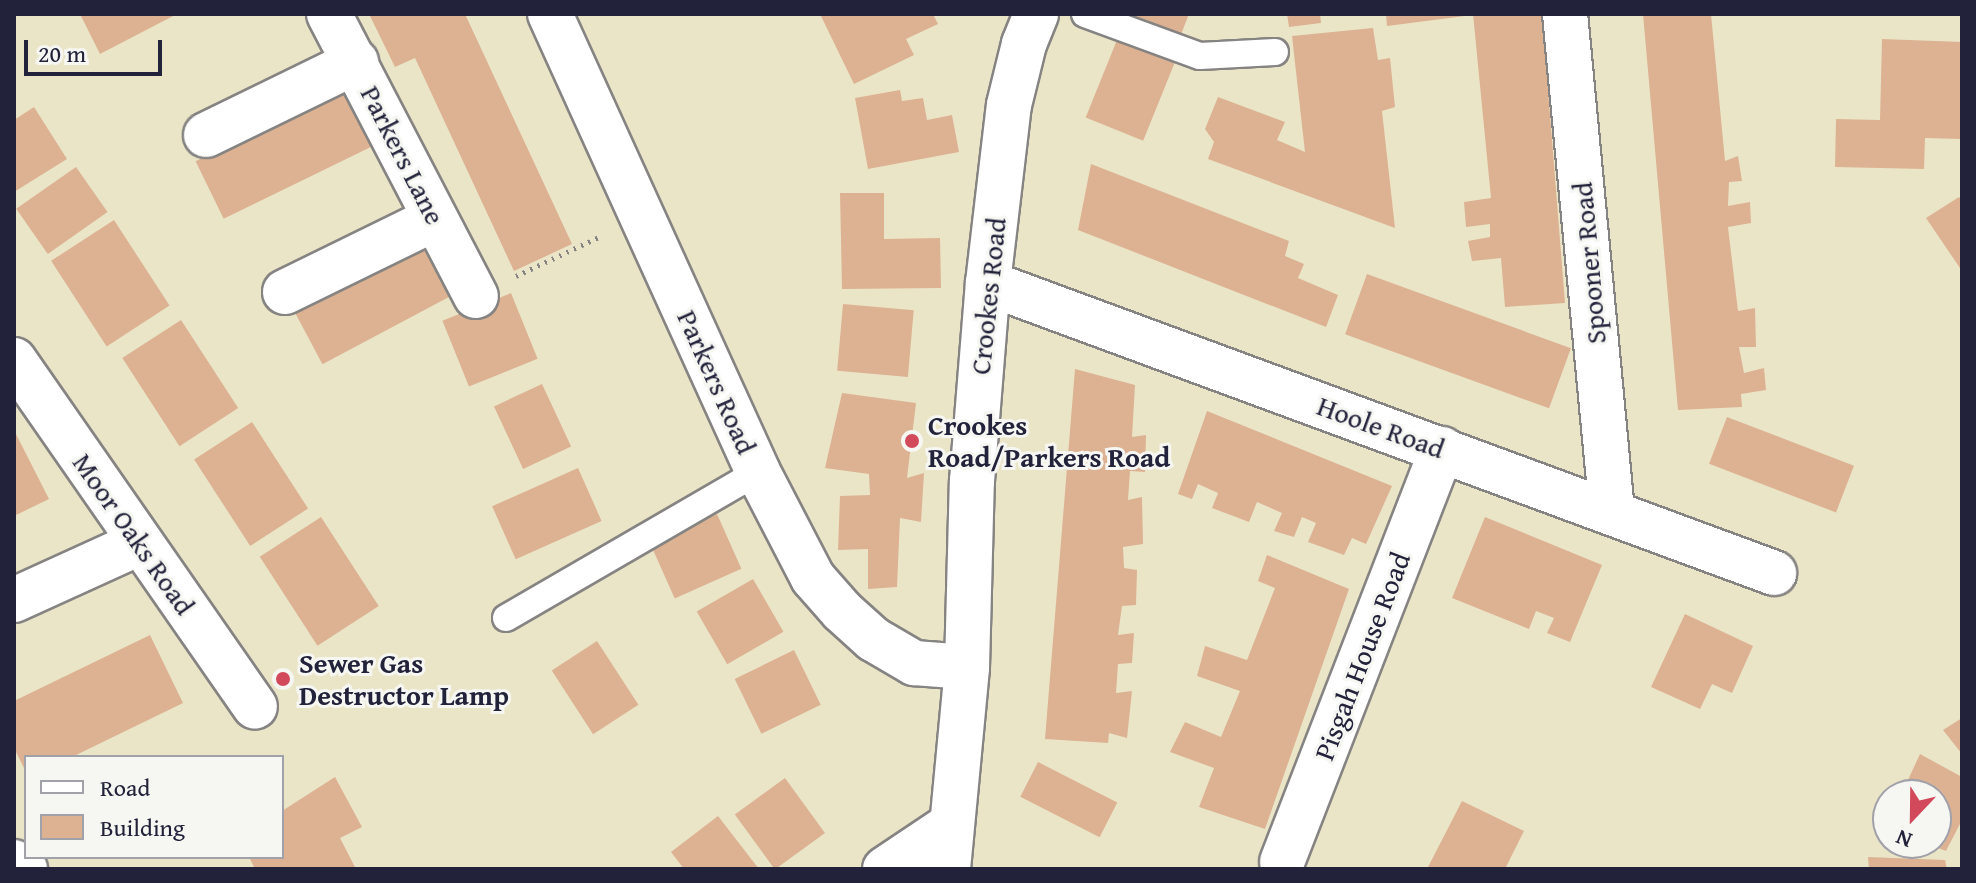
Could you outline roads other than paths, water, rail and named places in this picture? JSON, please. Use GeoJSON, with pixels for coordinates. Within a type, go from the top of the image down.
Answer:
{"type":"FeatureCollection","features":[{"type":"Feature","properties":{"kind":"street","name":"Parkers Lane"},"geometry":{"type":"LineString","coordinates":[[329,14],[476,296]]}},
{"type":"Feature","properties":{"kind":"street","name":"Parkers Road"},"geometry":{"type":"LineString","coordinates":[[550,14],[758,472],[813,578],[842,611],[873,639],[914,663],[967,667]]}},
{"type":"Feature","properties":{"kind":"street","name":"Crookes Road"},"geometry":{"type":"LineString","coordinates":[[948,869],[967,667],[972,481],[988,283],[1009,105],[1024,44],[1036,14]]}},
{"type":"Feature","properties":{"kind":"street","name":"Spooner Road"},"geometry":{"type":"LineString","coordinates":[[1565,14],[1612,512]]}},
{"type":"Feature","properties":{"kind":"street"},"geometry":{"type":"LineString","coordinates":[[206,135],[356,62]]}},
{"type":"Feature","properties":{"kind":"street"},"geometry":{"type":"LineString","coordinates":[[285,292],[434,219]]}},
{"type":"Feature","properties":{"kind":"street","name":"Hoole Road"},"geometry":{"type":"LineString","coordinates":[[988,283],[1774,573]]}},
{"type":"Feature","properties":{"kind":"street","name":"Moor Oaks Road"},"geometry":{"type":"LineString","coordinates":[[14,360],[255,707]]}},
{"type":"Feature","properties":{"kind":"street","name":"Pisgah House Road"},"geometry":{"type":"LineString","coordinates":[[1282,862],[1442,449]]}},
{"type":"Feature","properties":{"kind":"street"},"geometry":{"type":"LineString","coordinates":[[14,600],[139,543]]}},
{"type":"Feature","properties":{"kind":"street"},"geometry":{"type":"LineString","coordinates":[[885,869],[951,825]]}},
{"type":"Feature","properties":{"kind":"street"},"geometry":{"type":"LineString","coordinates":[[14,862],[25,869]]}},
{"type":"Feature","properties":{"kind":"lane"},"geometry":{"type":"LineString","coordinates":[[1085,14],[1200,56],[1275,52]]}},
{"type":"Feature","properties":{"kind":"lane"},"geometry":{"type":"LineString","coordinates":[[506,618],[758,472]]}},
{"type":"Feature","properties":{"kind":"place","name":"Crookes Road/Parkers Road"},"geometry":{"type":"Point","coordinates":[912,441]}},
{"type":"Feature","properties":{"kind":"place","name":"Sewer Gas Destructor Lamp"},"geometry":{"type":"Point","coordinates":[283,679]}}]}
